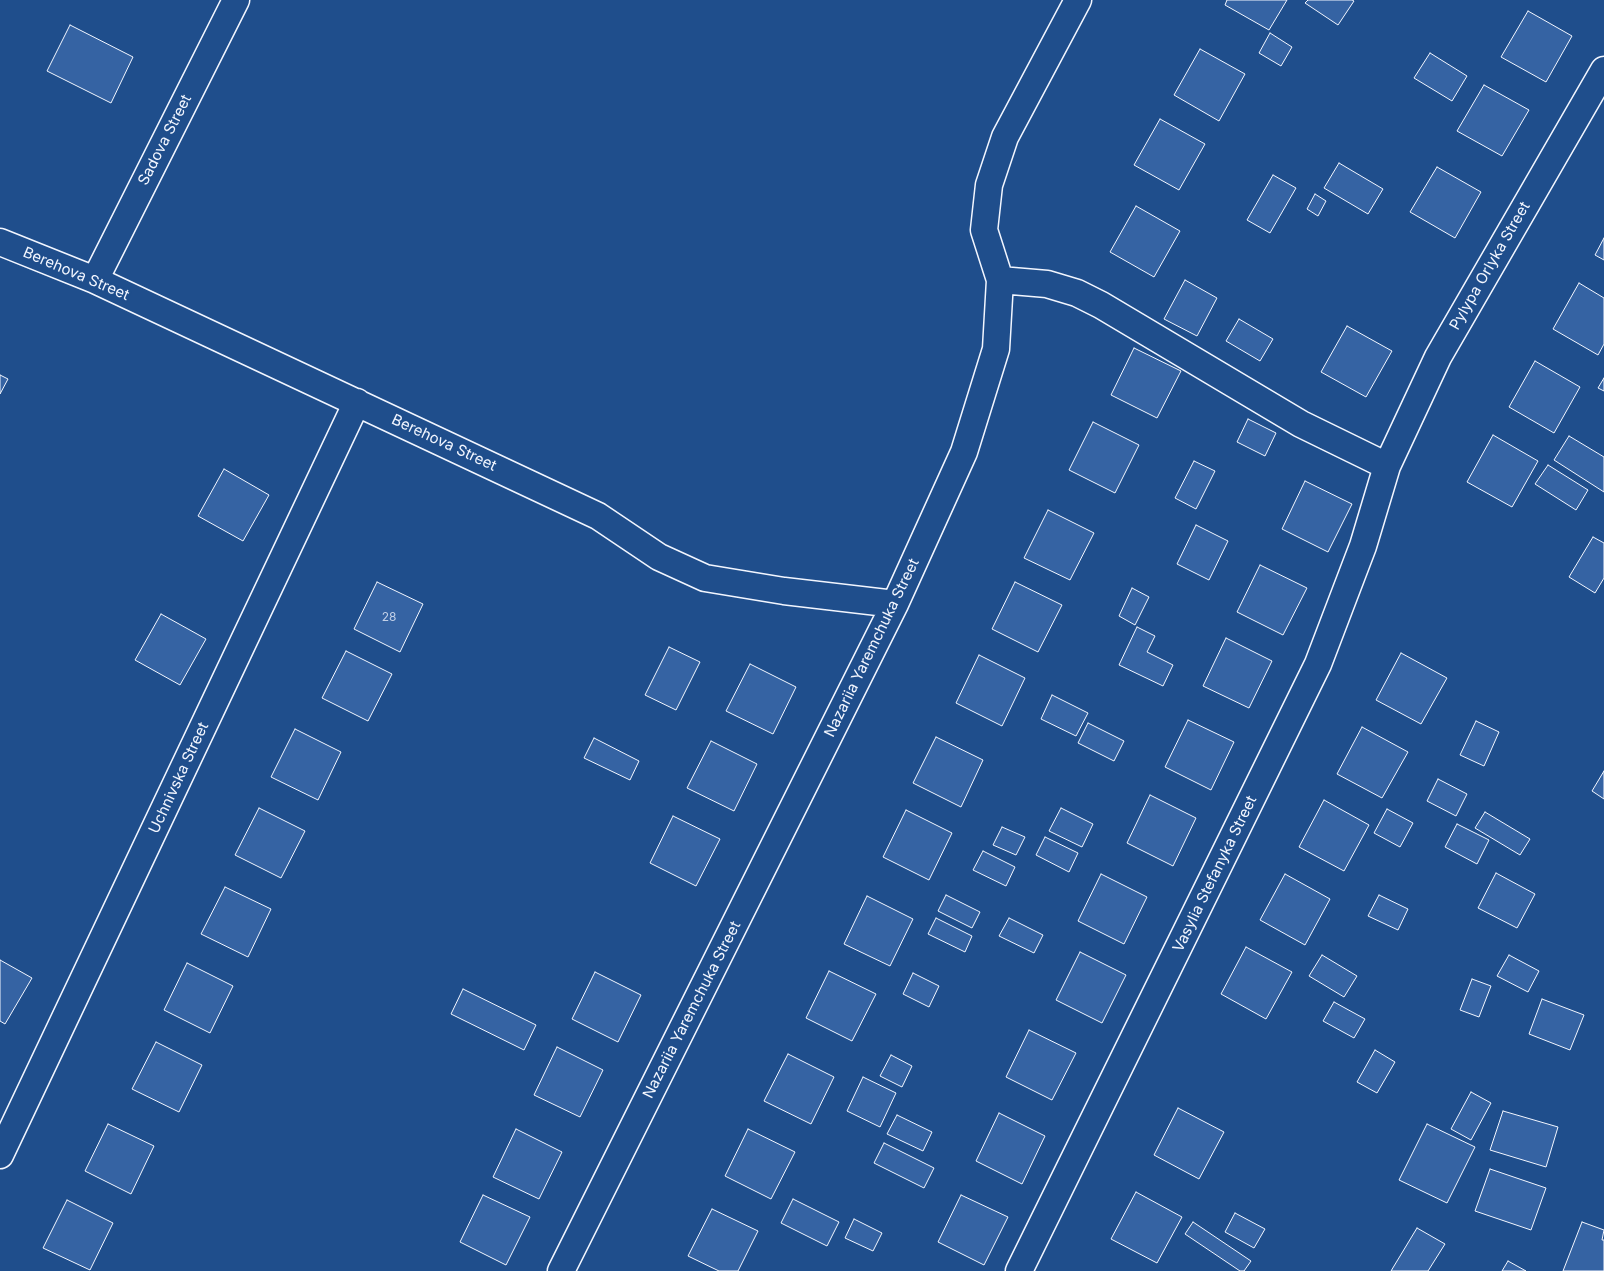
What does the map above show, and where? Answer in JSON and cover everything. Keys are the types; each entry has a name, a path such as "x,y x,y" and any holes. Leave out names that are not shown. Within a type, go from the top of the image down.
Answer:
{"street":[{"name":"Sadova Street","path":"95,280 236,0"},
{"name":"Nazariia Yaremchuka Street","path":"561,1271 895,604 964,452 996,349 1000,280 984,230 989,185 1005,137 1078,0"},
{"name":"Pylypa Orlyka Street","path":"1387,466 1438,357 1604,70"},
{"name":"Berehova Street","path":"0,242 95,280 598,516 659,557 704,578 784,591 895,604"},
{"path":"1000,280 1047,284 1077,293 1101,305 1301,424 1387,466"},
{"name":"Uchnivska Street","path":"0,1155 357,402"},
{"name":"Vasylia Stefanyka Street","path":"1019,1271 1318,664 1363,546 1387,466"}],"building":[{"path":"1227,0 1287,0 1269,30 1225,5"},
{"path":"1308,0 1354,1 1338,25 1305,3"},
{"path":"1528,11 1572,36 1546,82 1501,57"},
{"path":"70,25 133,57 111,103 47,71"},
{"path":"1270,33 1292,47 1281,66 1259,53"},
{"path":"1200,49 1245,74 1219,121 1174,95"},
{"path":"1430,53 1467,76 1452,101 1414,78"},
{"path":"1484,85 1529,110 1502,156 1457,131"},
{"path":"1160,119 1205,144 1179,190 1134,165"},
{"path":"1339,163 1383,189 1368,214 1324,188"},
{"path":"1437,167 1481,192 1455,238 1410,212"},
{"path":"1273,175 1296,188 1270,233 1247,220"},
{"path":"1315,194 1326,201 1318,216 1307,209"},
{"path":"1136,206 1180,231 1154,277 1110,252"},
{"path":"1604,238 1604,260 1595,255"},
{"path":"1185,280 1217,298 1197,336 1164,319"},
{"path":"1579,283 1604,298 1604,344 1598,355 1553,329"},
{"path":"1239,319 1273,339 1260,361 1226,341"},
{"path":"1347,326 1392,351 1366,397 1321,372"},
{"path":"1134,348 1181,371 1157,418 1111,395"},
{"path":"1535,361 1580,387 1554,433 1509,407"},
{"path":"0,375 8,379 0,394"},
{"path":"1604,378 1604,391 1598,388"},
{"path":"1248,419 1276,433 1265,456 1237,442"},
{"path":"1093,422 1139,445 1115,493 1069,470"},
{"path":"1493,435 1538,461 1512,507 1467,482"},
{"path":"1569,436 1604,457 1604,492 1554,460"},
{"path":"1194,461 1215,471 1196,509 1175,498"},
{"path":"1548,465 1588,490 1576,510 1535,484"},
{"path":"224,469 269,495 243,541 198,516"},
{"path":"1305,481 1352,504 1328,552 1282,529"},
{"path":"1048,510 1094,533 1070,580 1024,558"},
{"path":"1196,525 1228,541 1209,580 1177,564"},
{"path":"1593,537 1604,543 1604,578 1595,593 1569,577"},
{"path":"1260,565 1307,588 1283,635 1237,612"},
{"path":"377,582 423,604 400,652 354,629"},
{"path":"1015,582 1062,605 1038,652 992,629"},
{"path":"1132,588 1149,597 1135,625 1119,616"},
{"path":"161,614 206,639 180,685 135,660"},
{"path":"1137,627 1155,636 1147,652 1173,665 1163,686 1119,665"},
{"path":"1226,638 1272,661 1249,708 1203,686"},
{"path":"669,647 700,662 676,710 645,695"},
{"path":"346,651 392,674 368,721 322,698"},
{"path":"1401,653 1447,678 1421,724 1376,700"},
{"path":"979,655 1025,678 1002,726 956,703"},
{"path":"750,664 796,687 773,734 726,711"},
{"path":"1052,695 1088,713 1076,736 1041,719"},
{"path":"1188,720 1234,742 1211,790 1165,767"},
{"path":"1476,721 1499,732 1484,766 1460,755"},
{"path":"1088,723 1124,741 1114,761 1078,743"},
{"path":"1362,727 1408,752 1382,798 1337,774"},
{"path":"295,729 341,752 318,800 271,777"},
{"path":"936,737 983,760 961,807 913,783"},
{"path":"594,738 639,761 630,780 584,758"},
{"path":"711,741 757,764 734,811 687,788"},
{"path":"1604,771 1604,799 1592,791"},
{"path":"1438,779 1467,794 1456,816 1427,801"},
{"path":"1150,795 1196,818 1173,866 1127,843"},
{"path":"1324,800 1369,825 1344,871 1299,847"},
{"path":"259,808 305,831 281,878 235,855"},
{"path":"1061,808 1093,824 1082,847 1049,831"},
{"path":"1387,809 1413,823 1400,847 1374,833"},
{"path":"906,810 952,833 929,880 883,857"},
{"path":"1485,812 1530,839 1520,855 1475,828"},
{"path":"673,816 720,839 696,886 650,863"},
{"path":"1457,824 1489,840 1477,864 1445,847"},
{"path":"1002,827 1025,837 1016,855 993,845"},
{"path":"1045,837 1078,853 1069,872 1036,855"},
{"path":"983,851 1015,867 1006,886 973,870"},
{"path":"1496,873 1535,894 1517,928 1478,908"},
{"path":"1101,874 1147,897 1124,944 1078,921"},
{"path":"1285,874 1330,899 1305,945 1260,920"},
{"path":"225,887 271,909 248,957 201,934"},
{"path":"946,895 980,912 972,928 938,911"},
{"path":"1379,895 1408,909 1398,930 1368,916"},
{"path":"867,896 913,919 890,966 844,944"},
{"path":"936,918 972,936 965,952 928,934"},
{"path":"1009,918 1043,935 1034,953 999,936"},
{"path":"1246,947 1292,972 1266,1019 1221,994"},
{"path":"1080,952 1126,975 1102,1023 1056,1000"},
{"path":"1322,955 1357,976 1344,997 1309,976"},
{"path":"1509,955 1539,971 1528,992 1497,976"},
{"path":"0,960 32,978 5,1024 0,1021"},
{"path":"187,963 233,986 210,1033 164,1010"},
{"path":"829,971 876,994 852,1041 806,1018"},
{"path":"595,972 641,995 618,1042 572,1019"},
{"path":"913,973 939,986 929,1007 903,994"},
{"path":"1472,979 1491,986 1479,1017 1460,1010"},
{"path":"463,989 536,1025 524,1050 451,1014"},
{"path":"1542,999 1584,1015 1570,1050 1529,1034"},
{"path":"1334,1002 1365,1019 1354,1038 1323,1021"},
{"path":"1029,1030 1076,1053 1052,1100 1006,1077"},
{"path":"156,1042 202,1065 179,1112 132,1089"},
{"path":"557,1047 603,1070 580,1117 534,1095"},
{"path":"1375,1050 1395,1062 1377,1093 1357,1082"},
{"path":"788,1054 834,1077 811,1124 764,1101"},
{"path":"891,1055 912,1066 902,1087 880,1076"},
{"path":"863,1077 896,1093 880,1127 847,1111"},
{"path":"1471,1092 1491,1103 1471,1140 1451,1129"},
{"path":"1178,1108 1224,1132 1199,1179 1154,1155"},
{"path":"1503,1111 1558,1127 1546,1167 1490,1150"},
{"path":"999,1113 1045,1136 1022,1184 976,1161"},
{"path":"897,1115 932,1132 923,1151 887,1134"},
{"path":"108,1124 154,1146 131,1194 85,1171"},
{"path":"1427,1124 1475,1147 1447,1203 1399,1180"},
{"path":"516,1129 562,1152 539,1199 493,1177"},
{"path":"748,1129 795,1152 771,1199 725,1176"},
{"path":"884,1143 934,1168 924,1188 874,1163"},
{"path":"1490,1169 1546,1188 1531,1230 1475,1211"},
{"path":"1136,1192 1182,1217 1157,1263 1111,1239"},
{"path":"483,1195 530,1217 506,1265 460,1242"},
{"path":"961,1195 1008,1217 984,1265 938,1242"},
{"path":"793,1199 839,1222 827,1246 781,1223"},
{"path":"67,1200 113,1223 90,1270 43,1248"},
{"path":"712,1209 758,1231 738,1271 719,1271 688,1256"},
{"path":"1235,1213 1265,1229 1254,1248 1225,1232"},
{"path":"854,1219 882,1233 873,1251 845,1238"},
{"path":"1193,1222 1251,1261 1244,1271 1240,1271 1185,1234"},
{"path":"1582,1222 1604,1230 1602,1240 1604,1240 1604,1271 1563,1271"},
{"path":"1417,1228 1445,1244 1428,1271 1391,1271"},
{"path":"1508,1261 1526,1271 1502,1271"}]}
